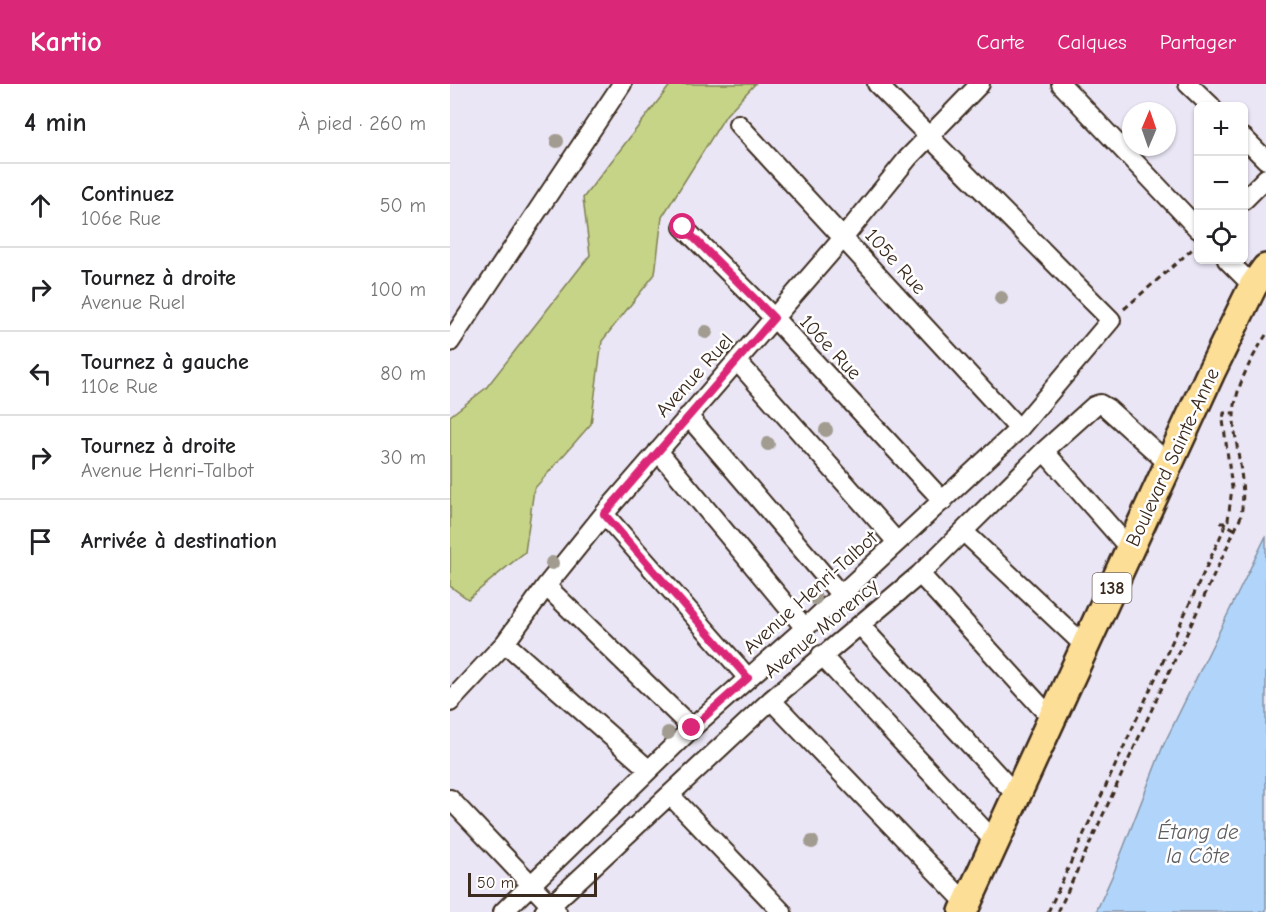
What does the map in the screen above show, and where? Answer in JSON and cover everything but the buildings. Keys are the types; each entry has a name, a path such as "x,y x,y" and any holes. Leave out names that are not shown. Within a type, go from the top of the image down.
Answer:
{"main road":[{"name":"Boulevard Sainte-Anne","path":"965,908 1169,464 1259,277"}],"street":[{"path":"450,342 622,84"},
{"path":"877,84 1111,320"},
{"name":"Avenue Ruel","path":"450,702 505,643 546,586 604,514 844,237 908,158 980,84"},
{"path":"1060,84 1194,226"},
{"path":"1188,84 1207,102"},
{"name":"105e Rue","path":"738,124 1019,429"},
{"path":"1248,142 1266,160"},
{"path":"1248,196 1266,178"},
{"name":"106e Rue","path":"683,227 774,318 942,501"},
{"path":"1235,264 1259,277"},
{"name":"Avenue Henri-Talbot","path":"503,912 648,769 805,628 1019,429 1111,320"},
{"path":"737,361 897,543"},
{"name":"Avenue Morency","path":"551,910 771,700 821,655 920,574 1044,451 1094,406 1100,404 1169,464"},
{"path":"688,416 840,594"},
{"path":"658,451 805,628"},
{"path":"1044,451 1130,549"},
{"path":"604,514 748,678"},
{"path":"964,532 1085,646"},
{"path":"920,574 1052,719"},
{"path":"546,586 692,728"},
{"path":"860,625 1017,796"},
{"path":"505,643 648,769"},
{"path":"821,655 995,842"},
{"path":"771,700 965,908"},
{"path":"670,795 782,912"},
{"path":"450,799 532,884 551,910"}],"path":[{"path":"1111,320 1194,247"},
{"path":"1058,912 1235,530 1242,507 1242,498 1235,412 1242,379 1266,335"},
{"path":"1048,912 1227,524 1232,502 1223,420 1224,413 1235,412"},
{"path":"1220,523 1227,524 1235,530"}],"green space":[{"path":"671,84 755,84 726,115 662,217 655,274 602,341 591,424 534,489 525,552 468,599 450,586 450,416 486,388 590,255 583,198"}],"water":[{"name":"Étang de la Côte","path":"1266,536 1266,912 1096,912 1163,746"}],"route":[{"path":"683,227 774,318 604,514 748,678 692,728"}]}
